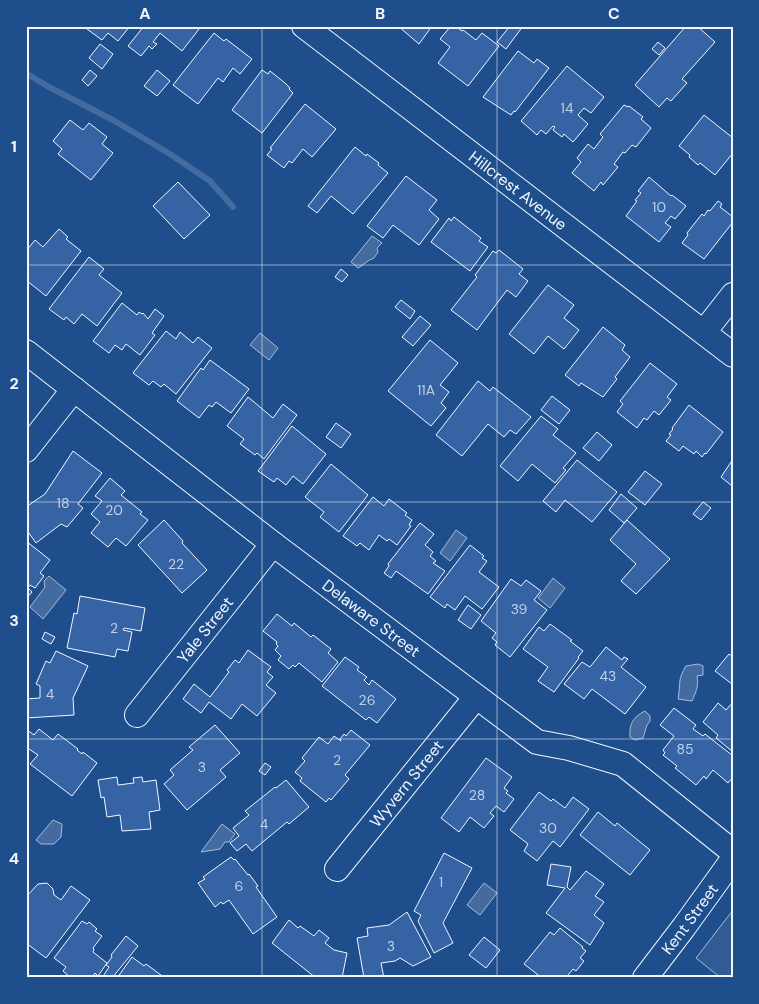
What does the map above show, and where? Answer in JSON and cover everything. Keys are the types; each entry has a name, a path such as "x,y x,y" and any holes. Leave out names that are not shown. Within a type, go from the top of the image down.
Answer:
{"street":[{"name":"Hillcrest Avenue","path":"304,26 733,355"},
{"path":"704,332 733,295"},
{"name":"Delaware Street","path":"26,352 273,544 537,742 569,748 623,764 733,852"},
{"path":"26,450 74,390"},
{"name":"Yale Street","path":"137,715 273,544"},
{"name":"Wyvern Street","path":"337,869 476,697"},
{"name":"Kent Street","path":"645,978 733,859"}],"shaded area":[{"path":"372,236 382,243 377,248 378,252 374,258 358,268 351,262"},
{"path":"260,333 278,348 269,360 250,345"},
{"path":"456,530 467,538 450,561 440,553"},
{"path":"49,576 66,590 43,619 30,607 45,587 44,581"},
{"path":"553,578 565,588 550,608 538,598"},
{"path":"698,664 703,666 703,675 697,676 697,689 692,701 678,699 680,679 683,671 686,666"},
{"path":"645,711 650,716 650,721 643,738 635,740 630,737 631,725 637,716"},
{"path":"53,820 62,824 61,837 54,844 41,844 36,840"},
{"path":"222,824 235,834 229,842 225,842 220,849 201,852"},
{"path":"484,883 497,893 480,915 467,905"},
{"path":"733,910 733,978 721,978 696,958"}],"building":[{"path":"89,26 130,26 118,41 108,33 102,40 87,29"},
{"path":"144,26 195,26 199,29 182,51 160,33 153,42 157,44 152,49 149,46 141,56 128,46"},
{"path":"398,26 432,26 419,44"},
{"path":"451,26 463,30 476,40 482,33 499,46 468,86 438,63 450,47 440,39"},
{"path":"510,26 523,26 506,49 497,42"},
{"path":"686,26 697,26 715,42 682,79 687,83 671,101 667,98 659,107 635,85"},
{"path":"214,33 224,41 226,39 252,59 240,74 233,68 223,82 218,78 198,104 173,85"},
{"path":"658,42 665,48 659,55 652,49"},
{"path":"100,44 113,54 102,69 89,58"},
{"path":"518,51 534,63 537,59 549,68 511,115 483,97"},
{"path":"567,66 604,97 591,113 584,108 578,115 588,124 573,142 564,134 562,137 553,130 555,127 553,126 546,134 541,130 537,135 521,121"},
{"path":"90,70 97,76 88,86 82,80"},
{"path":"157,70 170,81 157,96 144,86"},
{"path":"262,70 268,74 270,71 285,83 293,93 262,133 232,110"},
{"path":"305,104 336,129 312,157 303,149 292,163 289,161 284,168 267,155 272,149 270,148"},
{"path":"624,105 629,106 643,117 641,119 651,128 636,147 632,145 625,153 623,152 614,164 618,167 603,185 601,182 594,191 572,173 581,162 577,158 588,144 594,149 603,137 600,134"},
{"path":"704,115 733,138 733,153 715,175 700,163 698,165 679,146"},
{"path":"70,120 83,130 89,123 107,137 102,144 113,153 91,180 58,154 62,149 53,141"},
{"path":"355,147 379,163 378,165 388,173 353,214 331,196 317,213 308,206"},
{"path":"406,176 437,200 429,210 439,219 419,245 393,225 383,238 367,226"},
{"path":"649,177 686,206 675,219 671,216 665,223 671,227 659,242 626,216 641,193 638,191"},
{"path":"178,182 210,215 184,239 153,206"},
{"path":"718,201 722,204 720,207 733,217 733,222 704,259 682,243 688,235 687,233 702,214 704,216"},
{"path":"454,217 481,238 479,241 488,247 470,271 431,242 449,218 451,221"},
{"path":"59,229 68,237 66,239 81,251 46,296 26,280 26,251 35,240 43,247"},
{"path":"499,250 523,269 519,274 528,281 516,297 507,290 477,330 451,310 477,277 475,275 493,251 496,253"},
{"path":"89,257 104,269 99,275 122,293 97,326 82,314 74,324 66,317 64,320 49,309"},
{"path":"341,269 348,275 342,282 335,277"},
{"path":"548,285 574,305 564,318 579,330 564,349 548,336 534,354 509,334"},
{"path":"401,300 415,311 410,319 395,307"},
{"path":"122,303 137,315 139,312 143,313 148,319 155,309 164,316 152,333 155,335 140,355 126,344 122,350 115,345 109,353 93,341"},
{"path":"420,316 431,325 413,346 402,337"},
{"path":"603,327 625,345 622,350 630,357 615,377 617,379 603,397 581,383 579,386 565,375"},
{"path":"166,331 176,339 180,332 193,343 198,337 212,348 176,394 164,384 161,387 153,381 149,385 133,373"},
{"path":"430,340 458,363 440,385 449,392 441,403 446,408 431,426 388,391"},
{"path":"210,360 249,389 231,413 216,402 212,407 209,405 199,418 177,401 201,368 203,370"},
{"path":"650,363 677,384 667,397 671,400 659,415 654,411 647,420 644,418 637,428 617,412 623,404 620,401"},
{"path":"478,381 490,391 493,387 531,417 516,434 510,430 504,437 488,424 462,456 436,435"},
{"path":"552,396 570,410 559,424 541,410"},
{"path":"248,397 273,418 283,404 297,415 264,459 240,444 244,439 227,426"},
{"path":"689,405 723,432 702,457 696,451 694,454 683,446 679,451 666,441 671,435 669,434 672,428"},
{"path":"541,416 558,429 553,435 576,453 563,468 566,470 555,483 532,464 518,481 500,466"},
{"path":"336,423 351,434 341,448 326,437"},
{"path":"292,426 326,454 303,484 293,476 286,485 277,478 274,482 258,471"},
{"path":"597,432 612,445 599,461 583,448"},
{"path":"73,451 102,473 78,504 83,508 67,527 61,524 36,543 26,529 26,507 45,494"},
{"path":"733,459 733,485 732,486 721,477"},
{"path":"577,460 617,492 592,522 565,500 556,512 543,501"},
{"path":"331,464 368,495 339,532 320,517 324,512 305,497"},
{"path":"645,471 662,484 645,505 628,492"},
{"path":"110,478 125,491 121,495 142,512 140,514 148,520 126,546 116,538 108,547 91,533 100,522 91,514 102,501 95,496"},
{"path":"621,494 637,508 624,523 609,510"},
{"path":"373,497 384,506 389,499 407,513 405,515 412,520 409,525 411,526 397,545 379,535 369,550 360,543 357,546 343,536"},
{"path":"703,502 711,508 701,520 693,514"},
{"path":"164,520 207,570 182,593 138,545"},
{"path":"627,520 670,559 636,594 621,581 636,564 610,540"},
{"path":"420,523 434,534 425,545 433,552 430,556 436,561 433,563 445,571 428,594 396,571 391,578 384,573 389,566 388,564"},
{"path":"26,541 50,560 40,573 44,576 35,588 30,585 28,588 32,592 26,599"},
{"path":"470,545 484,556 482,558 487,561 479,572 499,587 482,609 465,596 455,610 447,604 445,608 430,597"},
{"path":"511,579 521,586 526,580 541,591 534,600 547,610 510,657 495,645 497,642 492,638 496,633 481,621"},
{"path":"80,596 145,608 141,631 124,628 123,630 132,632 128,651 117,649 115,657 67,648 74,613 77,614"},
{"path":"468,605 481,615 471,629 458,620"},
{"path":"277,614 292,626 294,623 311,637 313,635 331,649 328,653 338,662 322,682 299,663 289,669 278,660 281,656 275,650 278,646 277,642 263,631"},
{"path":"550,624 572,640 570,641 583,651 554,692 538,681 548,667 523,649 539,627 544,631"},
{"path":"45,632 55,637 51,644 42,639"},
{"path":"606,647 622,660 624,657 628,659 621,667 646,687 625,714 592,689 584,699 564,684 582,662 590,667"},
{"path":"248,650 271,667 267,672 273,677 266,685 276,693 257,716 242,704 231,719 209,702 201,713 183,699 194,684 210,697 229,672 227,670 235,660 239,663"},
{"path":"56,651 88,666 73,698 74,715 26,718 26,699 40,698 40,686 36,684 46,661 50,663"},
{"path":"729,654 733,657 732,684 715,671"},
{"path":"345,657 359,667 357,670 367,677 364,680 369,685 372,680 396,699 377,723 369,717 366,720 322,686"},
{"path":"733,702 733,752 716,738 718,735 703,722 718,703 726,710"},
{"path":"674,708 696,725 693,729 703,736 705,734 733,756 733,777 728,783 713,770 706,779 704,776 696,785 675,768 677,766 663,755 665,753 663,750 674,736 660,725"},
{"path":"215,725 240,753 220,770 226,777 187,810 164,784 174,775 170,770 193,750 189,747"},
{"path":"26,729 34,735 39,729 53,740 58,734 82,754 83,752 97,763 72,796 30,764 38,755 26,747"},
{"path":"351,730 370,745 345,775 349,779 331,800 329,798 326,802 300,781 302,778 295,772 305,761 302,758 319,737 328,744 334,736 341,741 340,739 344,734 346,736"},
{"path":"486,758 512,777 504,788 508,791 506,793 514,799 504,812 496,806 490,813 494,816 484,828 470,817 459,832 441,818"},
{"path":"265,763 271,767 265,775 259,771"},
{"path":"117,777 118,785 134,783 133,778 142,777 143,782 156,780 160,810 149,812 151,829 122,831 120,815 107,817 104,797 101,798 98,780"},
{"path":"286,780 309,807 289,824 287,822 252,851 246,844 237,851 230,843 239,836 233,828 249,815 245,811"},
{"path":"539,792 565,808 573,797 589,809 560,847 553,841 537,861 524,851 528,844 510,830"},
{"path":"598,812 615,826 617,823 650,850 630,875 580,835"},
{"path":"444,853 472,868 443,923 453,943 434,953 418,921 421,915 414,911"},
{"path":"231,857 249,874 277,917 253,934 229,900 223,904 221,902 215,907 198,883 205,879 203,877"},
{"path":"551,864 571,867 567,887 570,890 586,871 604,884 595,896 604,902 594,915 604,923 590,945 546,913 565,888 547,885"},
{"path":"47,883 53,889 54,895 61,900 71,886 90,900 46,958 26,943 26,897 38,884"},
{"path":"407,912 431,957 413,966 400,958 395,961 381,963 384,978 364,978 357,938 368,936 367,928 389,925"},
{"path":"289,920 298,928 300,926 314,936 319,930 329,938 325,943 334,950 347,953 342,978 316,978 272,943"},
{"path":"82,921 87,924 89,922 97,929 95,931 102,936 93,948 93,952 107,963 98,976 95,973 92,978 71,978 63,971 66,967 54,958"},
{"path":"560,928 586,951 580,958 584,961 576,971 573,969 568,975 570,978 542,978 524,964 550,932 554,935"},
{"path":"126,936 138,946 112,978 102,978 109,967 106,965 112,957 111,955"},
{"path":"484,937 500,950 486,968 469,955"},
{"path":"132,957 144,966 146,964 165,978 117,978"}],"waterway":[{"path":"26,73 113,120 170,154 210,181 233,207"}]}
